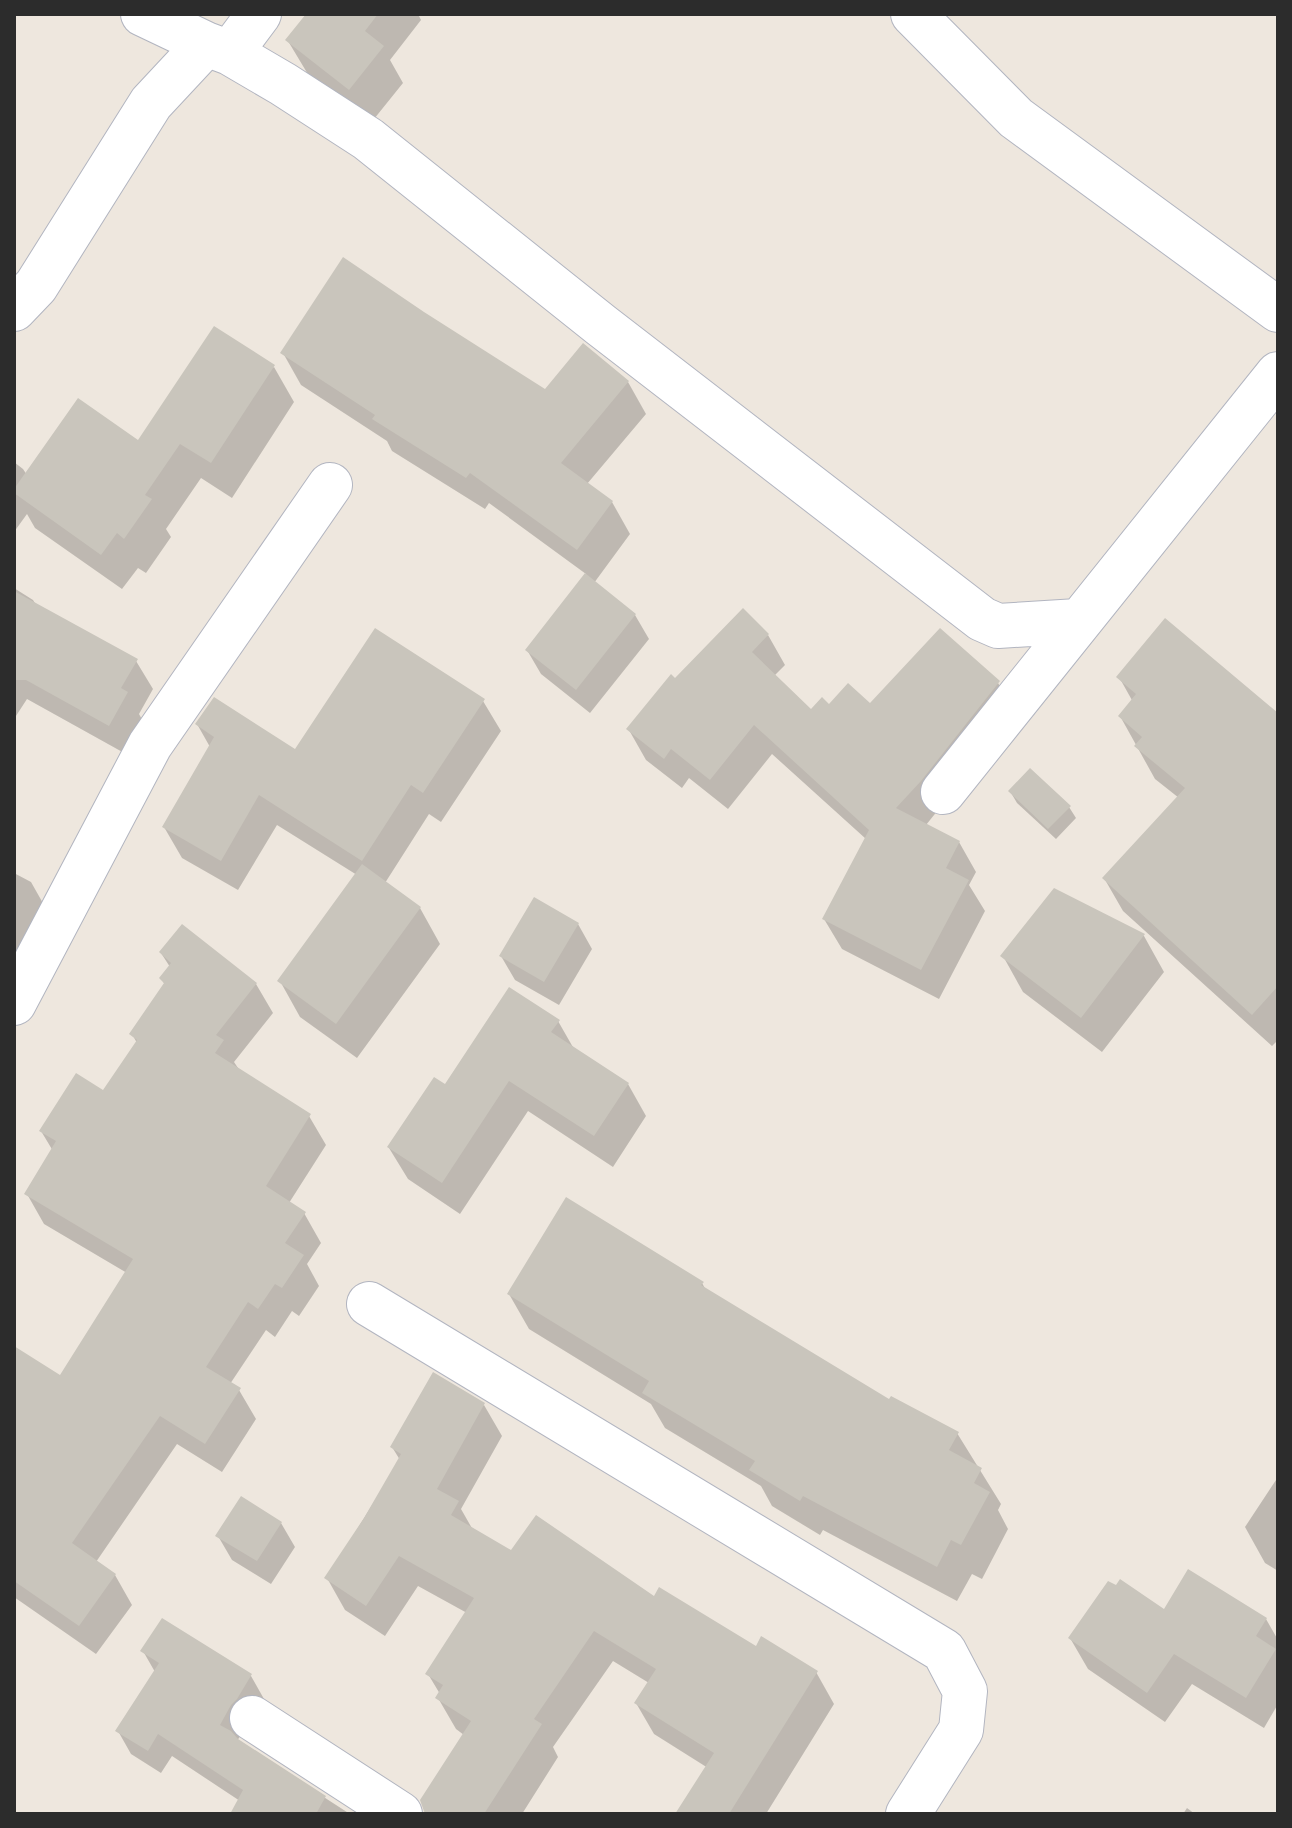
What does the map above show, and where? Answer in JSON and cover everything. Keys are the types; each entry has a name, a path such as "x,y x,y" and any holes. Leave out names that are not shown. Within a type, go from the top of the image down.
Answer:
{"street":[{"path":"143,14 218,48 283,84 368,139 601,325 982,619 998,626 1078,621"},
{"path":"14,309 36,286 151,103 259,14"},
{"path":"913,14 1016,118 1278,310"},
{"path":"943,792 1278,374"},
{"path":"14,1003 150,745 330,485"},
{"path":"369,1304 944,1651 965,1691 961,1730 908,1814"},
{"path":"252,1718 400,1814"}],"building":[{"path":"306,14 378,14 365,31 384,46 349,90 285,40"},
{"path":"343,257 545,389 583,343 629,381 561,463 613,501 577,550 470,473 466,478 372,419 375,415 280,353"},
{"path":"214,326 275,365 211,463 180,444 145,495 152,499 124,539 117,533 101,555 14,493 78,398 138,440"},
{"path":"585,573 636,614 576,690 525,650"},
{"path":"14,591 138,659 121,688 128,692 109,726 26,680 14,680"},
{"path":"743,608 769,634 752,652 811,709 822,697 829,704 848,683 870,703 940,628 1000,681 896,808 960,841 946,868 969,880 921,970 822,919 869,830 754,725 710,780 671,749 664,759 626,729 671,674 675,678"},
{"path":"1165,618 1278,713 1278,986 1252,1015 1102,878 1185,788 1134,746 1142,737 1118,716 1136,694 1116,677"},
{"path":"375,628 485,699 423,793 411,785 362,861 259,795 221,861 162,827 214,737 195,724 214,697 295,749"},
{"path":"1030,768 1071,806 1048,829 1008,791"},
{"path":"362,864 421,907 336,1024 277,981"},
{"path":"1054,888 1145,934 1081,1018 1000,956"},
{"path":"534,897 579,923 544,982 499,956"},
{"path":"182,924 257,983 216,1035 224,1040 215,1053 311,1114 266,1186 306,1212 285,1243 304,1255 282,1288 275,1284 258,1309 248,1302 206,1367 241,1388 205,1444 160,1416 72,1543 116,1574 79,1626 14,1581 14,1346 60,1375 133,1259 24,1194 56,1141 39,1131 76,1073 103,1090 137,1040 129,1034 164,983 159,978 171,963 159,952"},
{"path":"509,987 560,1020 551,1032 629,1083 594,1136 509,1081 442,1183 387,1147 434,1077 445,1084"},
{"path":"566,1197 704,1282 701,1285 889,1399 891,1396 959,1432 949,1450 982,1468 974,1483 990,1492 961,1545 951,1540 937,1567 803,1496 800,1501 749,1470 755,1461 642,1393 649,1381 507,1294"},
{"path":"433,1372 485,1403 437,1489 459,1501 451,1515 511,1550 536,1515 654,1596 659,1587 756,1646 761,1636 818,1671 729,1814 675,1814 714,1753 634,1703 656,1669 594,1631 534,1719 542,1724 484,1814 425,1814 420,1800 471,1721 435,1698 443,1685 425,1674 474,1598 399,1556 366,1606 324,1578 401,1454 390,1447"},
{"path":"241,1496 282,1522 257,1561 215,1536"},
{"path":"1188,1569 1267,1618 1256,1636 1276,1649 1246,1698 1174,1654 1147,1693 1068,1638 1108,1581 1116,1585 1120,1579 1164,1609"},
{"path":"162,1618 252,1674 220,1725 326,1796 316,1814 230,1814 243,1790 158,1734 148,1751 115,1731 159,1663 140,1651"}]}
